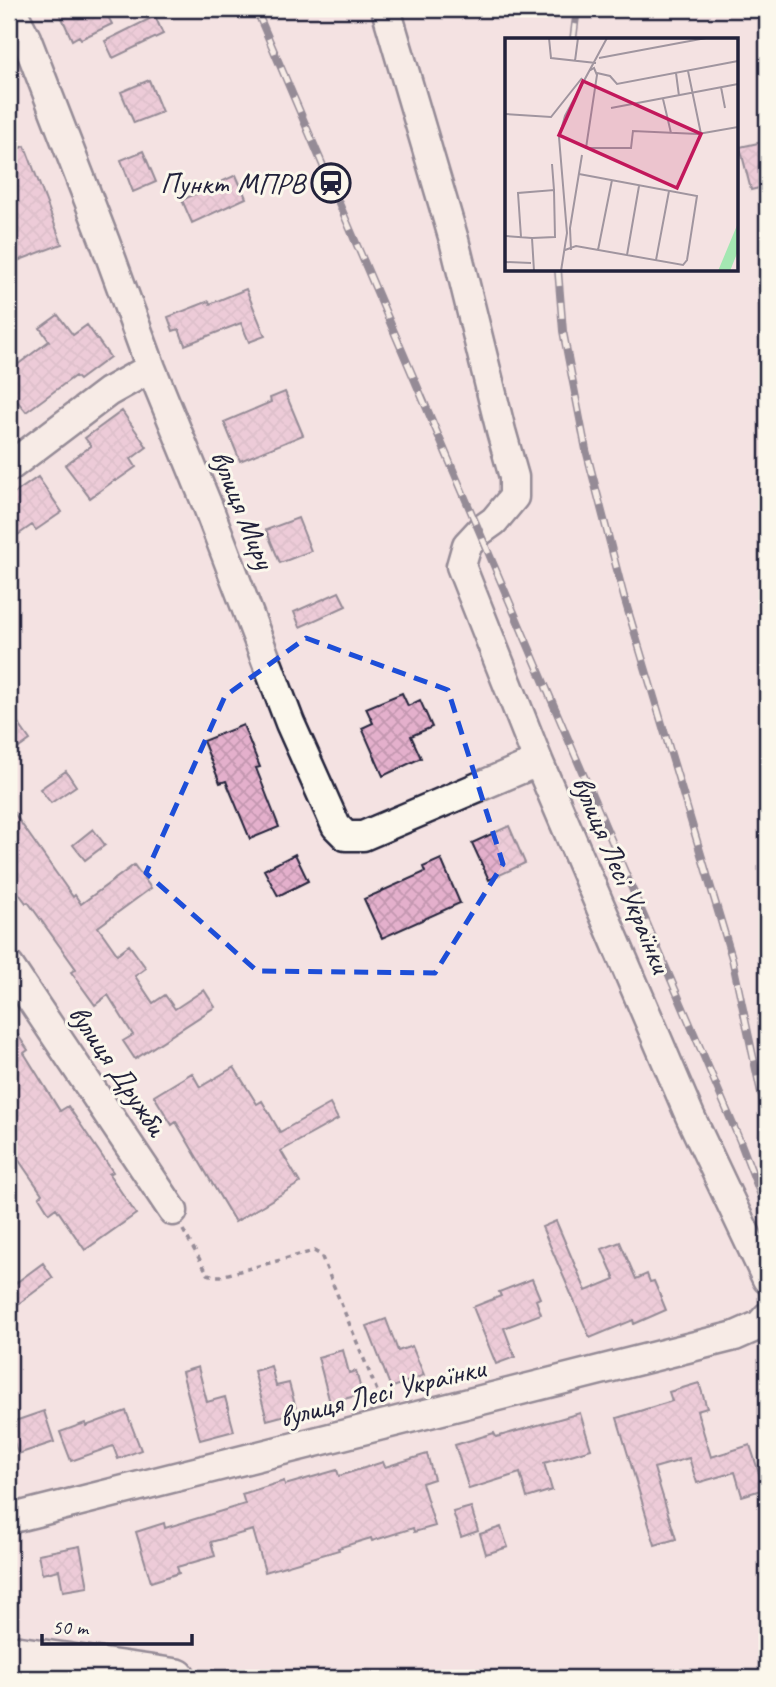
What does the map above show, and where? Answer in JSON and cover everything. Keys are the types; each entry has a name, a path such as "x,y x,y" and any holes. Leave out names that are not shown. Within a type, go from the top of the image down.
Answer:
{"main road":[{"path":"9,1654 177,1678"}],"street":[{"name":"вулиця Миру","path":"11,9 26,38 71,153 151,368 208,507 290,723 336,826 346,836 363,836 539,763"},
{"name":"вулиця Лесі Українки","path":"386,9 454,240 514,477 514,497 494,521 467,545 461,566 539,763 690,1116 767,1279"},
{"path":"9,467 108,392 151,368"},
{"name":"вулиця Дружби","path":"9,966 173,1211"},
{"name":"вулиця Лесі Українки","path":"9,1519 735,1336 760,1325 767,1317"}],"path":[{"path":"173,1211 208,1274 214,1276 318,1252 391,1424"}],"highlighted area":[{"path":"306,638 448,690 503,864 435,973 257,971 146,873 225,696"}],"building":[{"path":"58,9 104,9 112,24 81,39 79,36 72,40"},
{"path":"155,16 163,34 113,58 105,41"},
{"path":"149,80 162,112 134,123 121,92"},
{"path":"767,141 767,186 751,190 740,147"},
{"path":"25,146 62,244 9,264 9,152"},
{"path":"143,151 156,182 133,192 121,160"},
{"path":"236,175 246,198 192,223 182,200"},
{"path":"246,289 265,336 249,342 241,323 185,345 179,329 173,331 168,317"},
{"path":"58,315 73,335 87,325 110,357 79,380 75,376 26,412 9,391 9,371 49,341 40,328"},
{"path":"285,392 303,435 240,461 224,422 271,402 270,398"},
{"path":"122,411 147,447 131,459 136,467 90,498 65,465 91,446 85,438"},
{"path":"38,477 62,512 36,530 32,525 9,541 9,497"},
{"path":"298,518 311,551 280,563 266,530"},
{"path":"339,592 346,606 300,627 294,612"},
{"path":"402,693 408,706 420,700 432,727 411,736 421,758 383,776 362,728 373,723 366,708"},
{"path":"9,710 30,740 9,755"},
{"path":"243,725 279,827 250,839 226,781 220,783 203,741"},
{"path":"66,771 76,786 51,803 40,789"},
{"path":"9,806 73,897 75,895 81,904 134,865 151,888 98,927 117,954 129,945 146,968 135,976 153,1003 165,995 175,1009 204,990 215,1007 135,1059 123,1041 133,1035 108,995 95,1005 71,972 76,969 9,880"},
{"path":"509,826 525,863 489,880 472,843"},
{"path":"93,829 105,845 85,860 73,845"},
{"path":"295,854 308,881 278,896 264,870"},
{"path":"441,859 460,903 382,938 364,899 425,872 423,867"},
{"path":"9,1022 28,1050 24,1053 60,1111 68,1106 113,1172 109,1174 136,1214 85,1250 56,1208 49,1213 39,1197 42,1194 9,1146"},
{"path":"234,1067 257,1104 262,1101 280,1132 330,1104 338,1119 281,1151 300,1183 235,1222 176,1122 172,1125 154,1096 192,1073 200,1087"},
{"path":"556,1221 586,1291 615,1279 602,1249 620,1242 636,1279 647,1274 650,1282 654,1281 666,1310 590,1338 542,1227"},
{"path":"43,1263 53,1278 9,1311 9,1288"},
{"path":"532,1279 540,1298 536,1300 541,1314 504,1328 515,1357 496,1364 473,1307 501,1296 499,1292"},
{"path":"386,1319 398,1351 412,1346 424,1375 391,1388 367,1326"},
{"path":"343,1350 349,1373 356,1371 362,1394 330,1403 318,1357"},
{"path":"271,1366 276,1386 289,1383 297,1412 267,1420 254,1371"},
{"path":"198,1367 207,1402 225,1397 234,1431 200,1440 182,1372"},
{"path":"699,1383 707,1408 697,1411 711,1457 750,1445 764,1489 742,1496 735,1472 697,1483 689,1458 654,1468 676,1539 655,1545 617,1418 672,1401 669,1392"},
{"path":"44,1411 54,1442 18,1454 9,1423"},
{"path":"126,1411 141,1450 118,1459 113,1446 71,1461 60,1432 85,1423 86,1426"},
{"path":"580,1413 591,1449 544,1463 552,1490 527,1498 520,1473 469,1489 455,1445 494,1433 496,1437"},
{"path":"427,1454 434,1479 422,1483 435,1526 414,1532 413,1528 372,1541 371,1538 265,1572 253,1530 211,1542 215,1556 177,1567 179,1573 151,1582 136,1532 164,1523 165,1528 245,1504 242,1494 284,1481 285,1485 337,1470 339,1476 383,1462 385,1467"},
{"path":"471,1507 478,1531 461,1537 453,1512"},
{"path":"501,1527 508,1547 486,1554 480,1534"},
{"path":"80,1546 88,1587 63,1591 59,1570 42,1574 38,1554"}],"railway":[{"path":"256,9 740,1141 767,1211"},
{"path":"573,38 577,9"},
{"path":"558,271 563,331 586,450 624,597 732,958 767,1121"}],"place":[{"name":"Пункт МПРВ","path":"331,183"}]}
